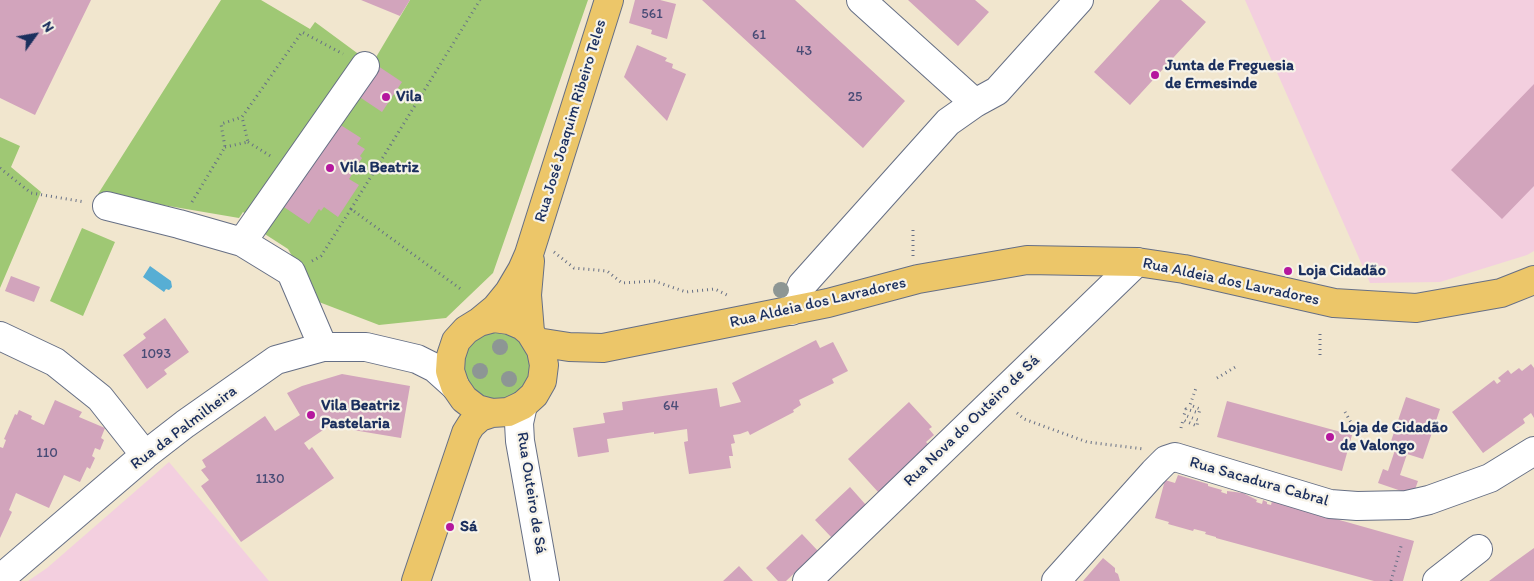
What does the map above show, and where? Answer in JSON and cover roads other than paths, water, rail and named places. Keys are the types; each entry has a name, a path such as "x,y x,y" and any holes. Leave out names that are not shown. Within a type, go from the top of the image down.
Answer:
{"main road":[{"name":"Rua José Joaquim Ribeiro Teles","path":"534,337 527,295 529,267 542,245 609,0"},
{"name":"Rua José Joaquim Ribeiro Teles","path":"472,326 496,308 542,245"},
{"name":"Rua Aldeia dos Lavradores","path":"534,337 569,348 604,348 828,303 918,279 1027,260 1137,262 1184,269 1334,303 1416,308 1501,293 1534,280"},
{"path":"416,581 462,443 471,425 480,417 492,413 508,412 529,400 542,380 544,364 541,350 534,337 523,326 509,320 494,318 472,326 456,342 450,356 450,371 459,393 465,417 462,443"},
{"name":"Rua Aldeia dos Lavradores","path":"529,400 557,373 580,358 604,348"},
{"path":"459,393 477,408 492,413"}],"street":[{"path":"861,0 975,103"},
{"path":"791,311 837,272 963,134 986,78 1056,0"},
{"path":"975,103 997,91 1079,0"},
{"path":"242,242 365,66"},
{"path":"107,206 242,242 291,272 323,347"},
{"name":"Rua Nova do Outeiro de Sá","path":"806,581 1137,262"},
{"name":"Rua da Palmilheira","path":"398,353 415,354 432,350 449,343 472,326"},
{"path":"0,336 55,362 100,398 145,455"},
{"name":"Rua da Palmilheira","path":"0,579 145,455 185,424 276,360 323,347 366,347 417,359 435,368 459,393"},
{"name":"Rua Outeiro de Sá","path":"529,400 520,423 520,441 545,581"},
{"name":"Rua Sacadura Cabral","path":"1056,581 1154,472 1166,460 1175,457 1330,504 1357,506 1407,505 1429,500 1490,478 1534,452"},
{"path":"1437,581 1478,549"}],"water":[{"path":"150,266 171,281 172,287 169,290 166,289 164,292 143,277"}],"place":[{"name":"Junta de Freguesia de Ermesinde","path":"1155,75"},
{"name":"Vila","path":"386,97"},
{"name":"Vila Beatriz","path":"330,168"},
{"name":"Loja Cidadão","path":"1288,271"},
{"name":"Vila Beatriz Pastelaria","path":"311,415"},
{"name":"Loja de Cidadão de Valongo","path":"1330,437"},
{"name":"Sá","path":"450,527"}]}
